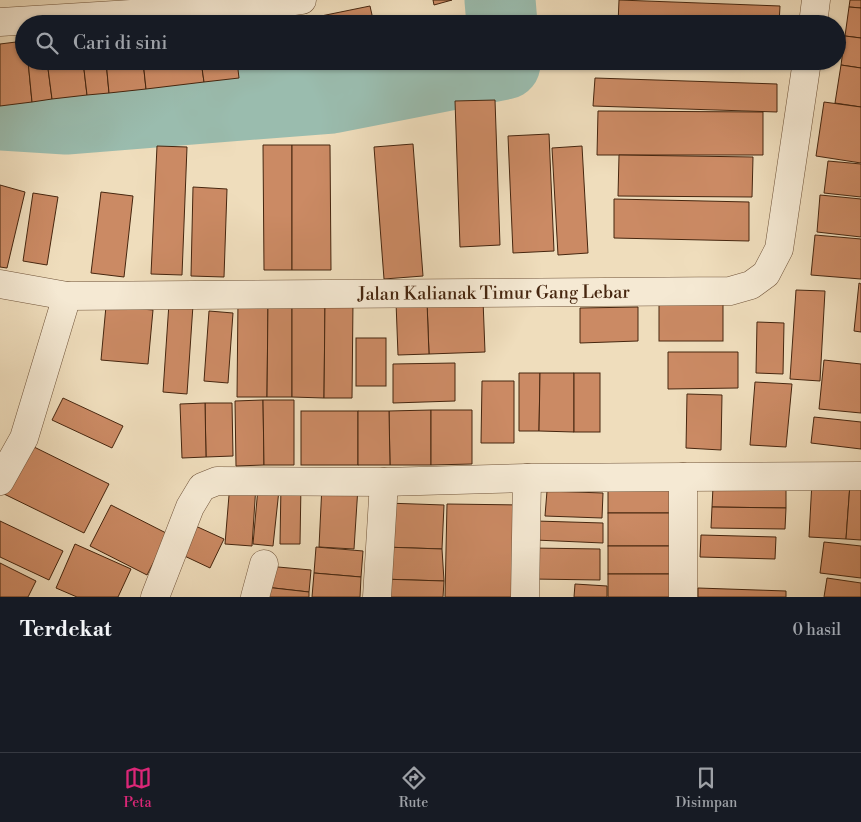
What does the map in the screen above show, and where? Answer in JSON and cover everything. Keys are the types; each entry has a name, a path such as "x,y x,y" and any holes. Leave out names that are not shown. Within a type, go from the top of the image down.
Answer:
{"street":[{"path":"114,15 261,6 302,0"},
{"path":"814,15 816,0"},
{"path":"0,22 15,21"},
{"name":"Jalan Kalianak Timur Gang Lebar","path":"0,284 67,296 730,291 751,285 766,274 779,249 806,70"},
{"path":"0,481 12,437 67,296"},
{"path":"155,597 190,506 202,487 217,481 384,482 527,478 861,476"},
{"path":"683,477 683,597"},
{"path":"525,597 527,478"},
{"path":"377,597 384,482"},
{"path":"255,597 264,564"}],"building":[{"path":"433,0 452,0 434,5"},
{"path":"619,0 780,6 780,15 618,15"},
{"path":"850,0 861,0 861,8 849,7"},
{"path":"370,6 372,15 326,15"},
{"path":"849,7 861,8 861,38 846,36"},
{"path":"846,36 861,38 861,68 846,66"},
{"path":"15,42 15,70 29,70 32,102 0,106 0,44"},
{"path":"846,66 861,68 861,107 835,103 840,70 846,70"},
{"path":"29,70 48,70 52,99 32,102"},
{"path":"48,70 84,70 87,95 52,99"},
{"path":"84,70 107,70 109,93 87,95"},
{"path":"107,70 144,70 146,89 109,93"},
{"path":"144,70 202,70 204,82 146,89"},
{"path":"202,70 238,70 239,78 204,82"},
{"path":"595,78 777,84 777,112 593,106"},
{"path":"495,100 500,245 460,247 455,101"},
{"path":"824,102 861,107 861,163 816,156"},
{"path":"598,111 763,112 763,155 597,155"},
{"path":"549,134 554,251 513,253 508,136"},
{"path":"413,144 423,276 384,279 374,147"},
{"path":"263,145 292,145 292,270 264,270"},
{"path":"292,145 330,145 331,270 292,270"},
{"path":"157,146 187,147 182,275 151,274"},
{"path":"582,146 588,253 558,255 552,148"},
{"path":"619,155 753,157 752,197 618,196"},
{"path":"828,161 861,164 861,197 824,193"},
{"path":"0,185 25,192 7,268 0,267"},
{"path":"193,187 227,189 224,277 191,276"},
{"path":"101,192 133,196 124,277 91,273"},
{"path":"33,193 58,197 47,265 23,261"},
{"path":"820,195 861,199 861,237 817,232"},
{"path":"614,199 749,202 749,241 614,238"},
{"path":"815,235 861,239 861,279 811,275"},
{"path":"859,283 861,284 861,332 854,331"},
{"path":"796,290 825,291 820,381 790,379"},
{"path":"659,297 723,297 723,341 659,341"},
{"path":"238,300 268,300 267,397 237,397"},
{"path":"268,300 292,301 292,397 267,397"},
{"path":"483,300 485,352 429,354 427,302"},
{"path":"292,301 325,301 324,398 292,397"},
{"path":"325,301 353,302 352,398 324,398"},
{"path":"396,302 427,302 429,354 398,355"},
{"path":"169,303 193,305 187,394 163,392"},
{"path":"106,306 153,310 148,364 101,360"},
{"path":"638,307 638,341 580,343 580,308"},
{"path":"209,311 233,313 228,383 204,381"},
{"path":"757,322 784,323 783,374 756,373"},
{"path":"356,338 386,338 386,386 356,386"},
{"path":"668,352 738,352 738,388 668,389"},
{"path":"824,360 861,364 861,413 819,409"},
{"path":"455,363 455,401 393,403 393,364"},
{"path":"519,373 540,373 539,431 519,431"},
{"path":"540,373 574,373 574,432 539,431"},
{"path":"574,373 600,373 600,432 574,432"},
{"path":"482,381 514,381 514,443 481,443"},
{"path":"755,382 792,384 786,447 750,445"},
{"path":"687,394 722,395 721,450 686,448"},
{"path":"63,398 123,426 112,448 52,420"},
{"path":"263,400 264,465 236,466 235,401"},
{"path":"263,400 294,400 294,465 264,465"},
{"path":"205,403 232,403 233,456 206,457"},
{"path":"205,403 206,457 182,458 180,404"},
{"path":"431,410 431,465 390,465 389,411"},
{"path":"431,410 472,410 472,464 431,465"},
{"path":"301,411 358,411 358,465 301,465"},
{"path":"358,411 389,411 390,465 358,465"},
{"path":"814,417 861,422 861,449 811,443"},
{"path":"26,443 109,484 84,533 2,493"},
{"path":"608,481 675,481 675,513 608,513"},
{"path":"812,481 850,484 846,539 809,537"},
{"path":"230,483 256,485 252,546 225,544"},
{"path":"281,484 301,484 300,544 280,544"},
{"path":"850,484 861,484 861,540 846,539"},
{"path":"322,485 358,487 354,549 319,547"},
{"path":"713,487 786,489 786,508 712,507"},
{"path":"258,488 279,490 273,546 253,544"},
{"path":"547,491 603,493 602,518 545,516"},
{"path":"386,503 444,505 442,549 384,547"},
{"path":"447,504 522,505 520,597 445,597"},
{"path":"111,505 168,534 147,575 90,546"},
{"path":"712,507 786,508 785,529 711,528"},
{"path":"608,513 675,513 675,546 608,546"},
{"path":"0,521 63,551 49,580 0,557"},
{"path":"536,521 603,523 603,543 535,540"},
{"path":"189,523 224,539 210,568 176,552"},
{"path":"701,535 776,537 775,559 700,557"},
{"path":"824,542 861,546 861,578 820,573"},
{"path":"75,544 131,569 118,597 77,597 56,588"},
{"path":"608,546 675,546 675,574 608,574"},
{"path":"316,547 363,551 361,577 314,573"},
{"path":"384,547 442,549 444,581 381,579"},
{"path":"532,548 600,549 600,580 532,579"},
{"path":"0,563 36,581 28,597 0,597"},
{"path":"267,566 311,570 309,592 265,587"},
{"path":"314,573 361,577 360,597 312,597"},
{"path":"608,574 675,574 675,597 608,597"},
{"path":"827,578 861,583 861,597 824,597"},
{"path":"381,579 444,581 443,597 380,597"},
{"path":"575,584 607,586 607,597 574,597"},
{"path":"265,587 309,592 309,597 264,597"},
{"path":"698,588 786,591 786,597 698,597"}],"waterway":[{"path":"500,0 501,15"},
{"path":"0,115 66,119 332,98 474,70"}]}
